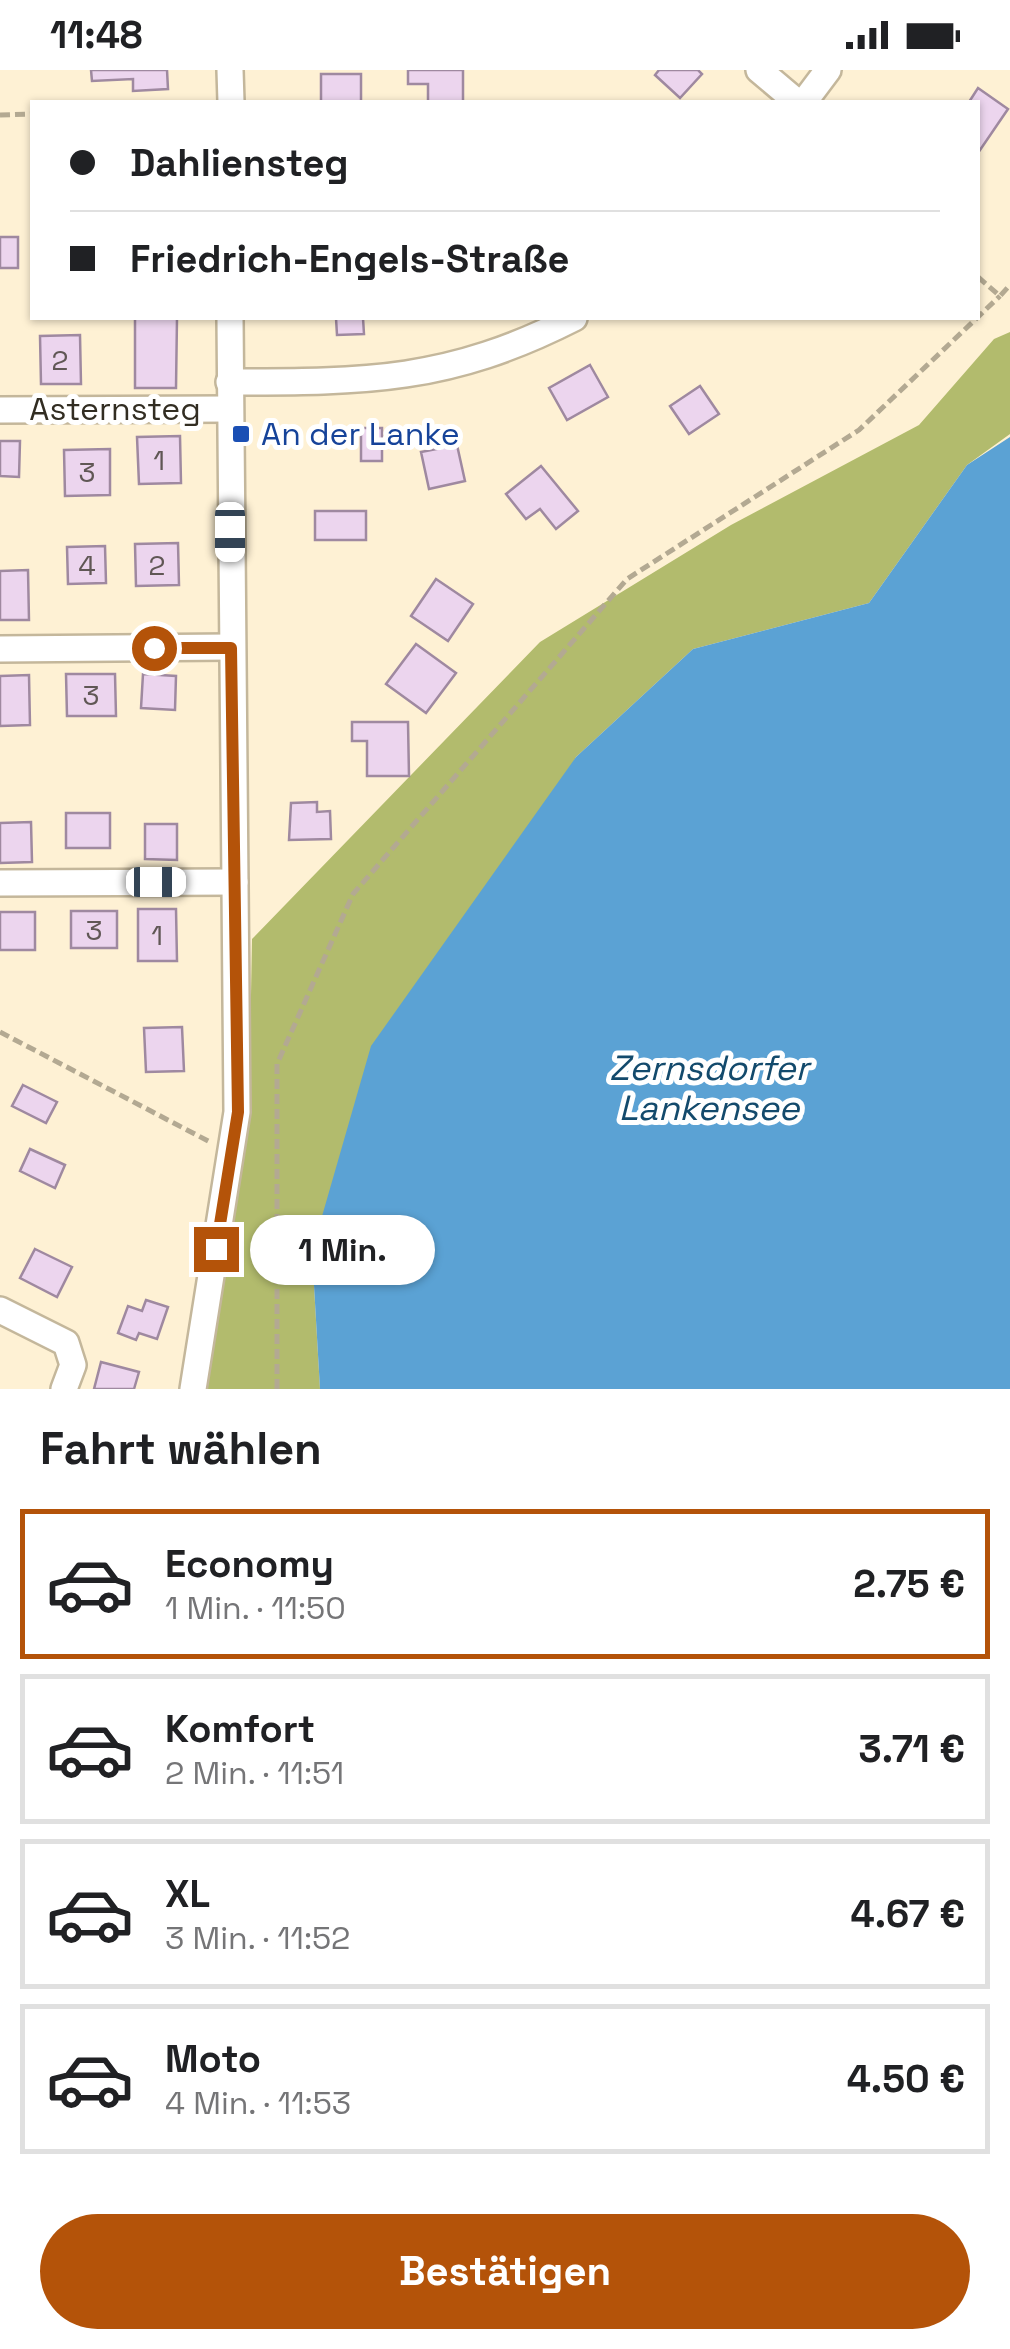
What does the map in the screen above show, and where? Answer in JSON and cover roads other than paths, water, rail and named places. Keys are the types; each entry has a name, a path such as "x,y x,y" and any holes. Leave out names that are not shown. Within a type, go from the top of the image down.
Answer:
{"street":[{"path":"230,70 231,100"},
{"path":"759,70 798,100"},
{"path":"803,100 828,70"},
{"path":"193,1389 238,1112 230,320"},
{"path":"229,382 394,379 449,369 496,355 570,320"},
{"name":"Asternsteg","path":"0,410 229,409"},
{"path":"0,649 231,648"},
{"path":"0,883 234,882"},
{"path":"0,1310 66,1343 73,1365 64,1389"}],"water":[{"name":"Zernsdorfer Lankensee","path":"1010,437 1010,1389 320,1389 312,1251 371,1046 576,757 693,649 869,603 967,465"}],"place":[{"name":"An der Lanke","path":"241,434"}]}
